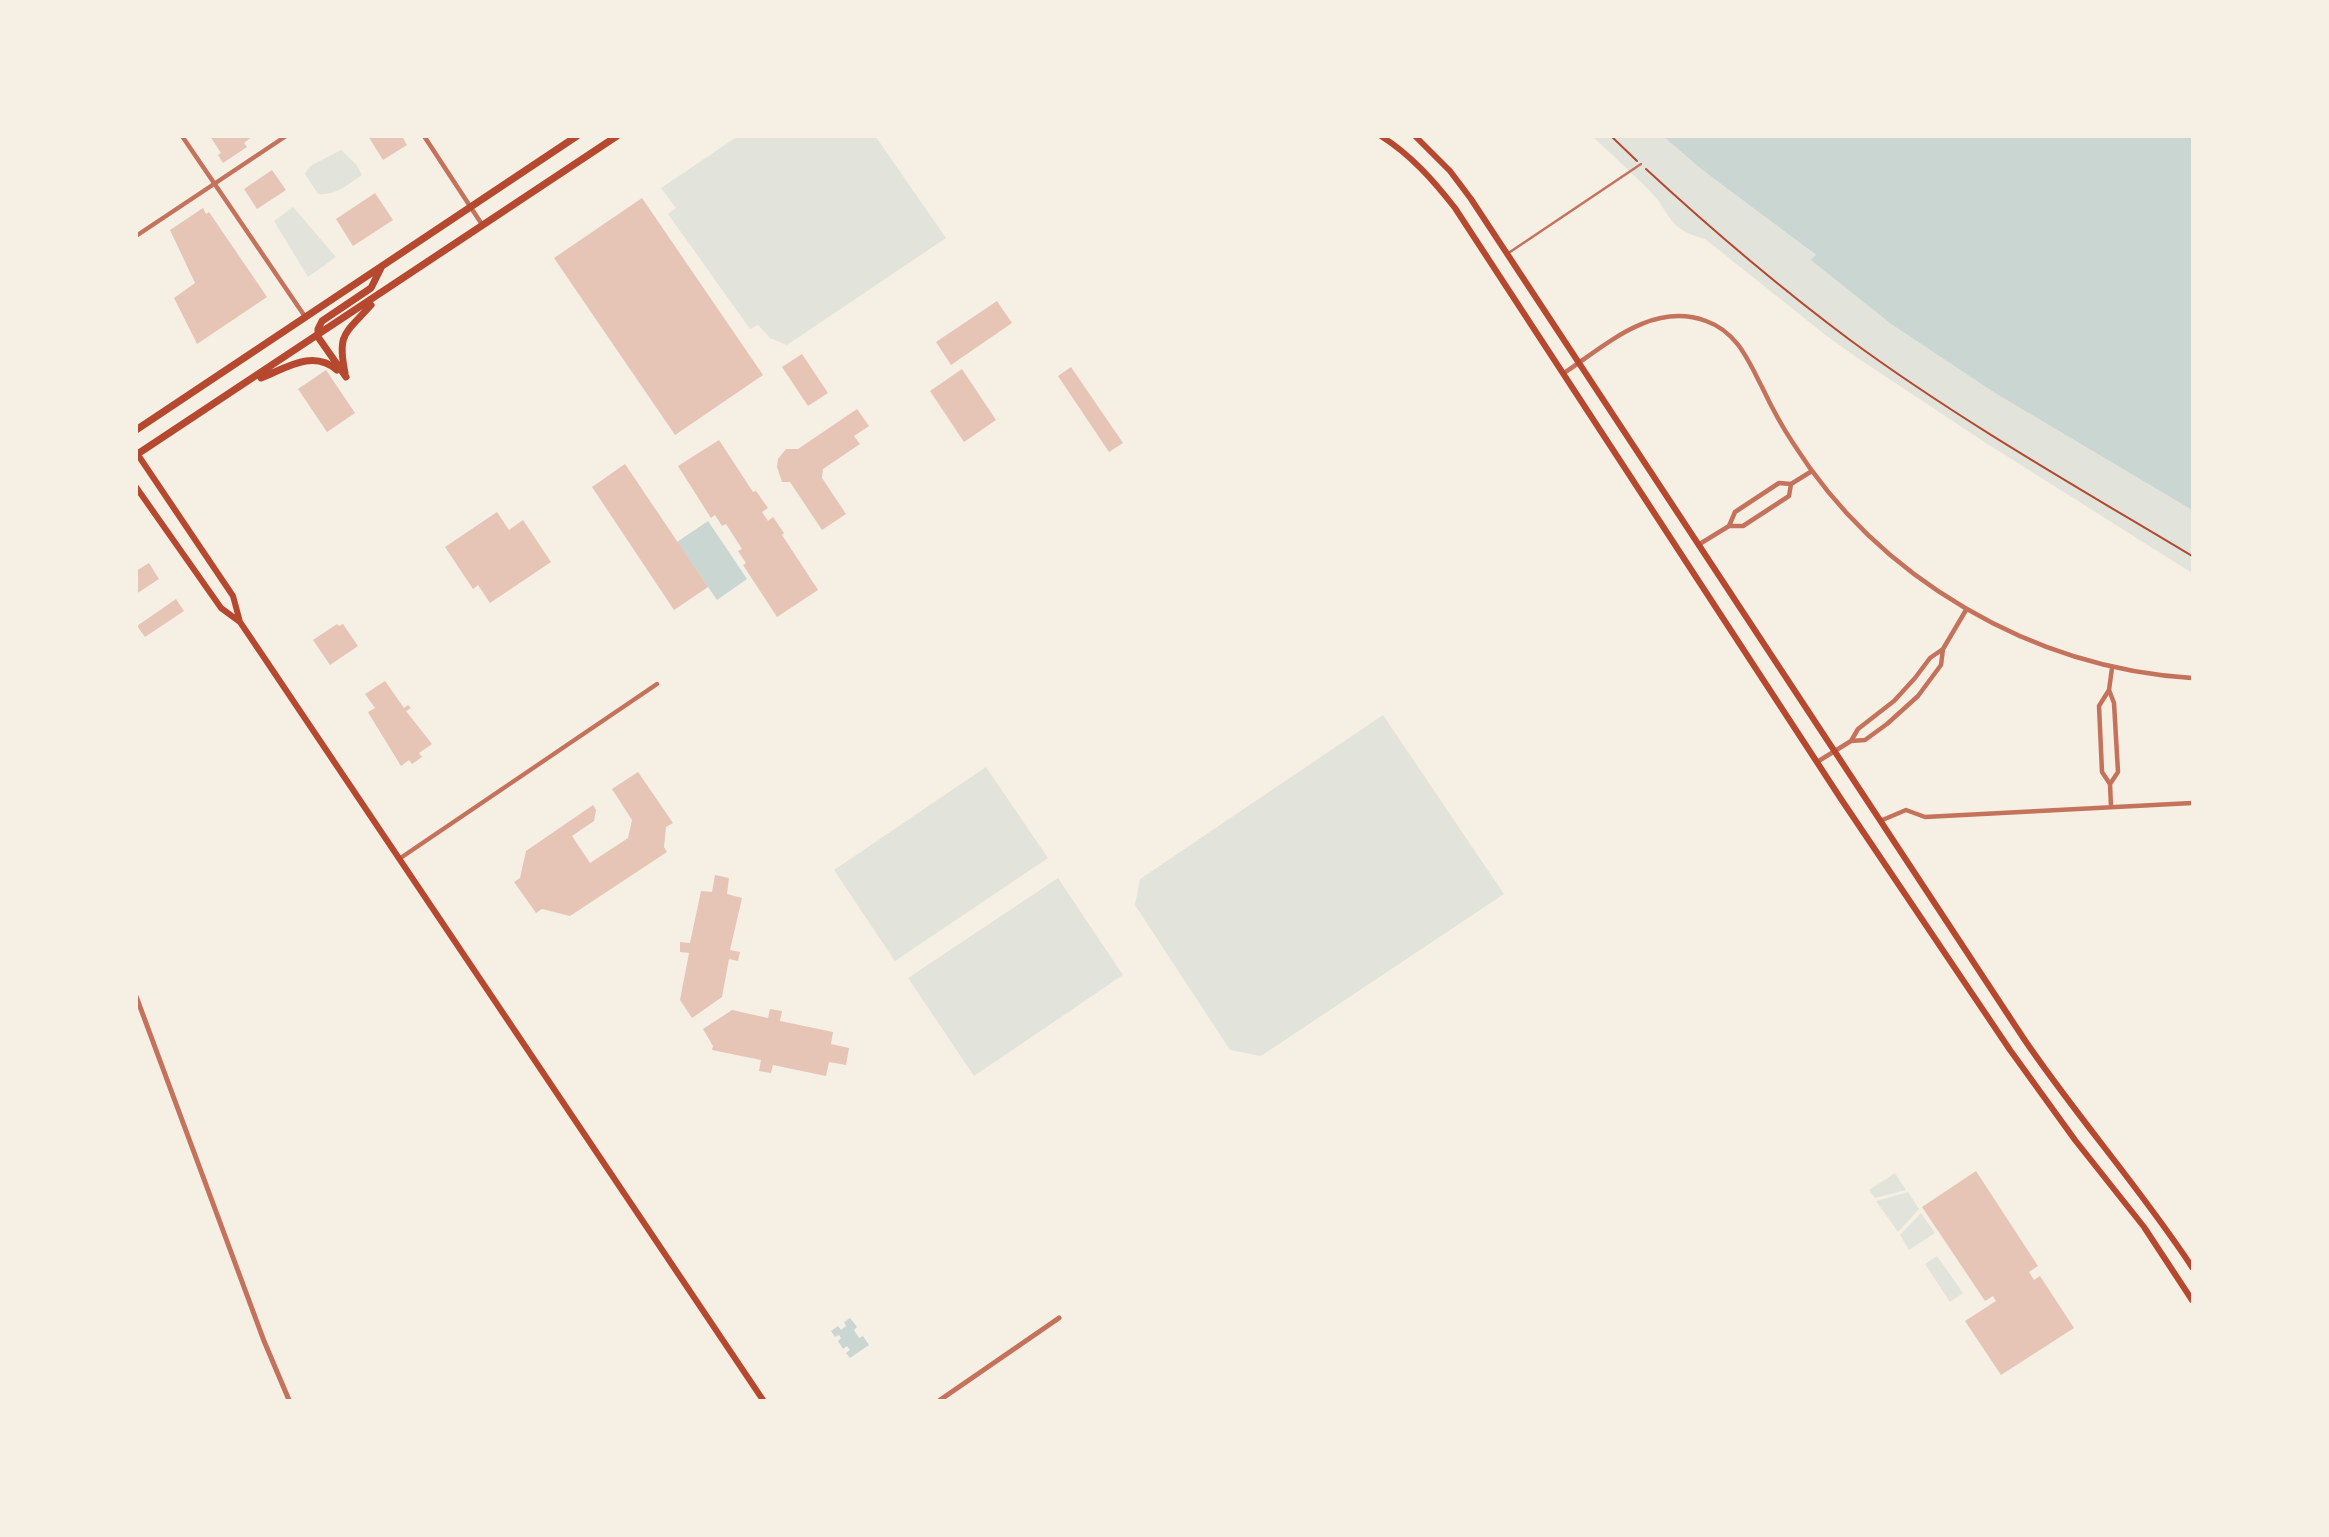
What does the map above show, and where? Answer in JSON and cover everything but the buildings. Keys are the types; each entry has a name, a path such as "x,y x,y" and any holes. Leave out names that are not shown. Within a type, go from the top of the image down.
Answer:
{"main road":[{"path":"136,430 577,136"},
{"path":"617,136 318,337 137,454 233,596 240,622 763,1401"},
{"path":"1381,136 1432,178 1455,208 1817,762 2036,1089 2144,1227 2193,1300"},
{"path":"1415,136 1450,171 1507,254 2043,1068 2133,1184 2193,1268"},
{"path":"346,377 318,337 318,329 322,321 371,288 383,266"},
{"path":"346,377 341,353 342,339 378,297"},
{"path":"247,384 312,359 324,361 346,377"},
{"path":"136,487 221,608 240,622"}],"street":[{"path":"183,136 306,318"},
{"path":"136,236 286,136"},
{"path":"424,136 483,226"},
{"path":"1564,373 1633,328 1652,319 1685,315 1711,323 1733,338 1744,351 1777,417 1812,471 1839,503 1896,560 1966,610 2043,646 2112,668 2193,678"},
{"path":"1729,526 1735,512 1779,483 1791,484 1812,471"},
{"path":"1698,544 1729,526 1743,526 1788,496 1791,484"},
{"path":"1851,741 1865,740 1918,696 1941,665 1943,649 1966,610"},
{"path":"1817,762 1851,741 1858,729 1894,701 1930,658 1943,649"},
{"path":"2112,668 2109,690 2099,706 2102,772 2110,784 2112,807"},
{"path":"399,859 657,684"},
{"path":"2109,690 2114,704 2118,772 2110,784"},
{"path":"1880,821 1906,810 1925,817 2193,803"},
{"path":"136,996 264,1341 289,1401"},
{"path":"940,1401 1059,1318"}],"lane":[{"path":"1507,254 1640,164"}],"path":[{"path":"1611,136 1779,285 1852,341 1986,431 2193,556"}],"shaded area":[{"path":"738,136 876,137 946,238 787,345 770,338 758,325 750,329 668,214 676,208 661,188"},
{"path":"1593,137 1664,137 1701,169 1817,256 1812,260 1891,324 1995,393 2192,510 2192,573 1986,443 1828,337 1705,239 1676,225 1649,190"},
{"path":"1664,137 2192,137 2192,510 1995,393 1891,324 1811,260 1816,255 1701,169"},
{"path":"341,150 356,164 362,175 336,191 318,194 305,174 310,166"},
{"path":"293,207 336,257 308,277 274,221"},
{"path":"708,521 747,579 717,600 677,542"},
{"path":"1383,715 1504,894 1261,1056 1230,1050 1135,905 1140,879"},
{"path":"986,767 1048,858 895,961 834,870"},
{"path":"1058,878 1123,975 974,1076 908,978"},
{"path":"1895,1173 1906,1190 1875,1198 1869,1190"},
{"path":"1908,1192 1919,1209 1898,1232 1876,1201"},
{"path":"1921,1213 1935,1233 1909,1250 1900,1235"},
{"path":"1937,1256 1963,1293 1950,1302 1925,1264"},
{"path":"850,1318 857,1327 854,1330 859,1338 863,1336 869,1345 850,1358 846,1353 850,1350 847,1346 843,1349 838,1341 841,1338 839,1335 835,1337 831,1331 838,1326 841,1330 846,1326 844,1322"}]}
